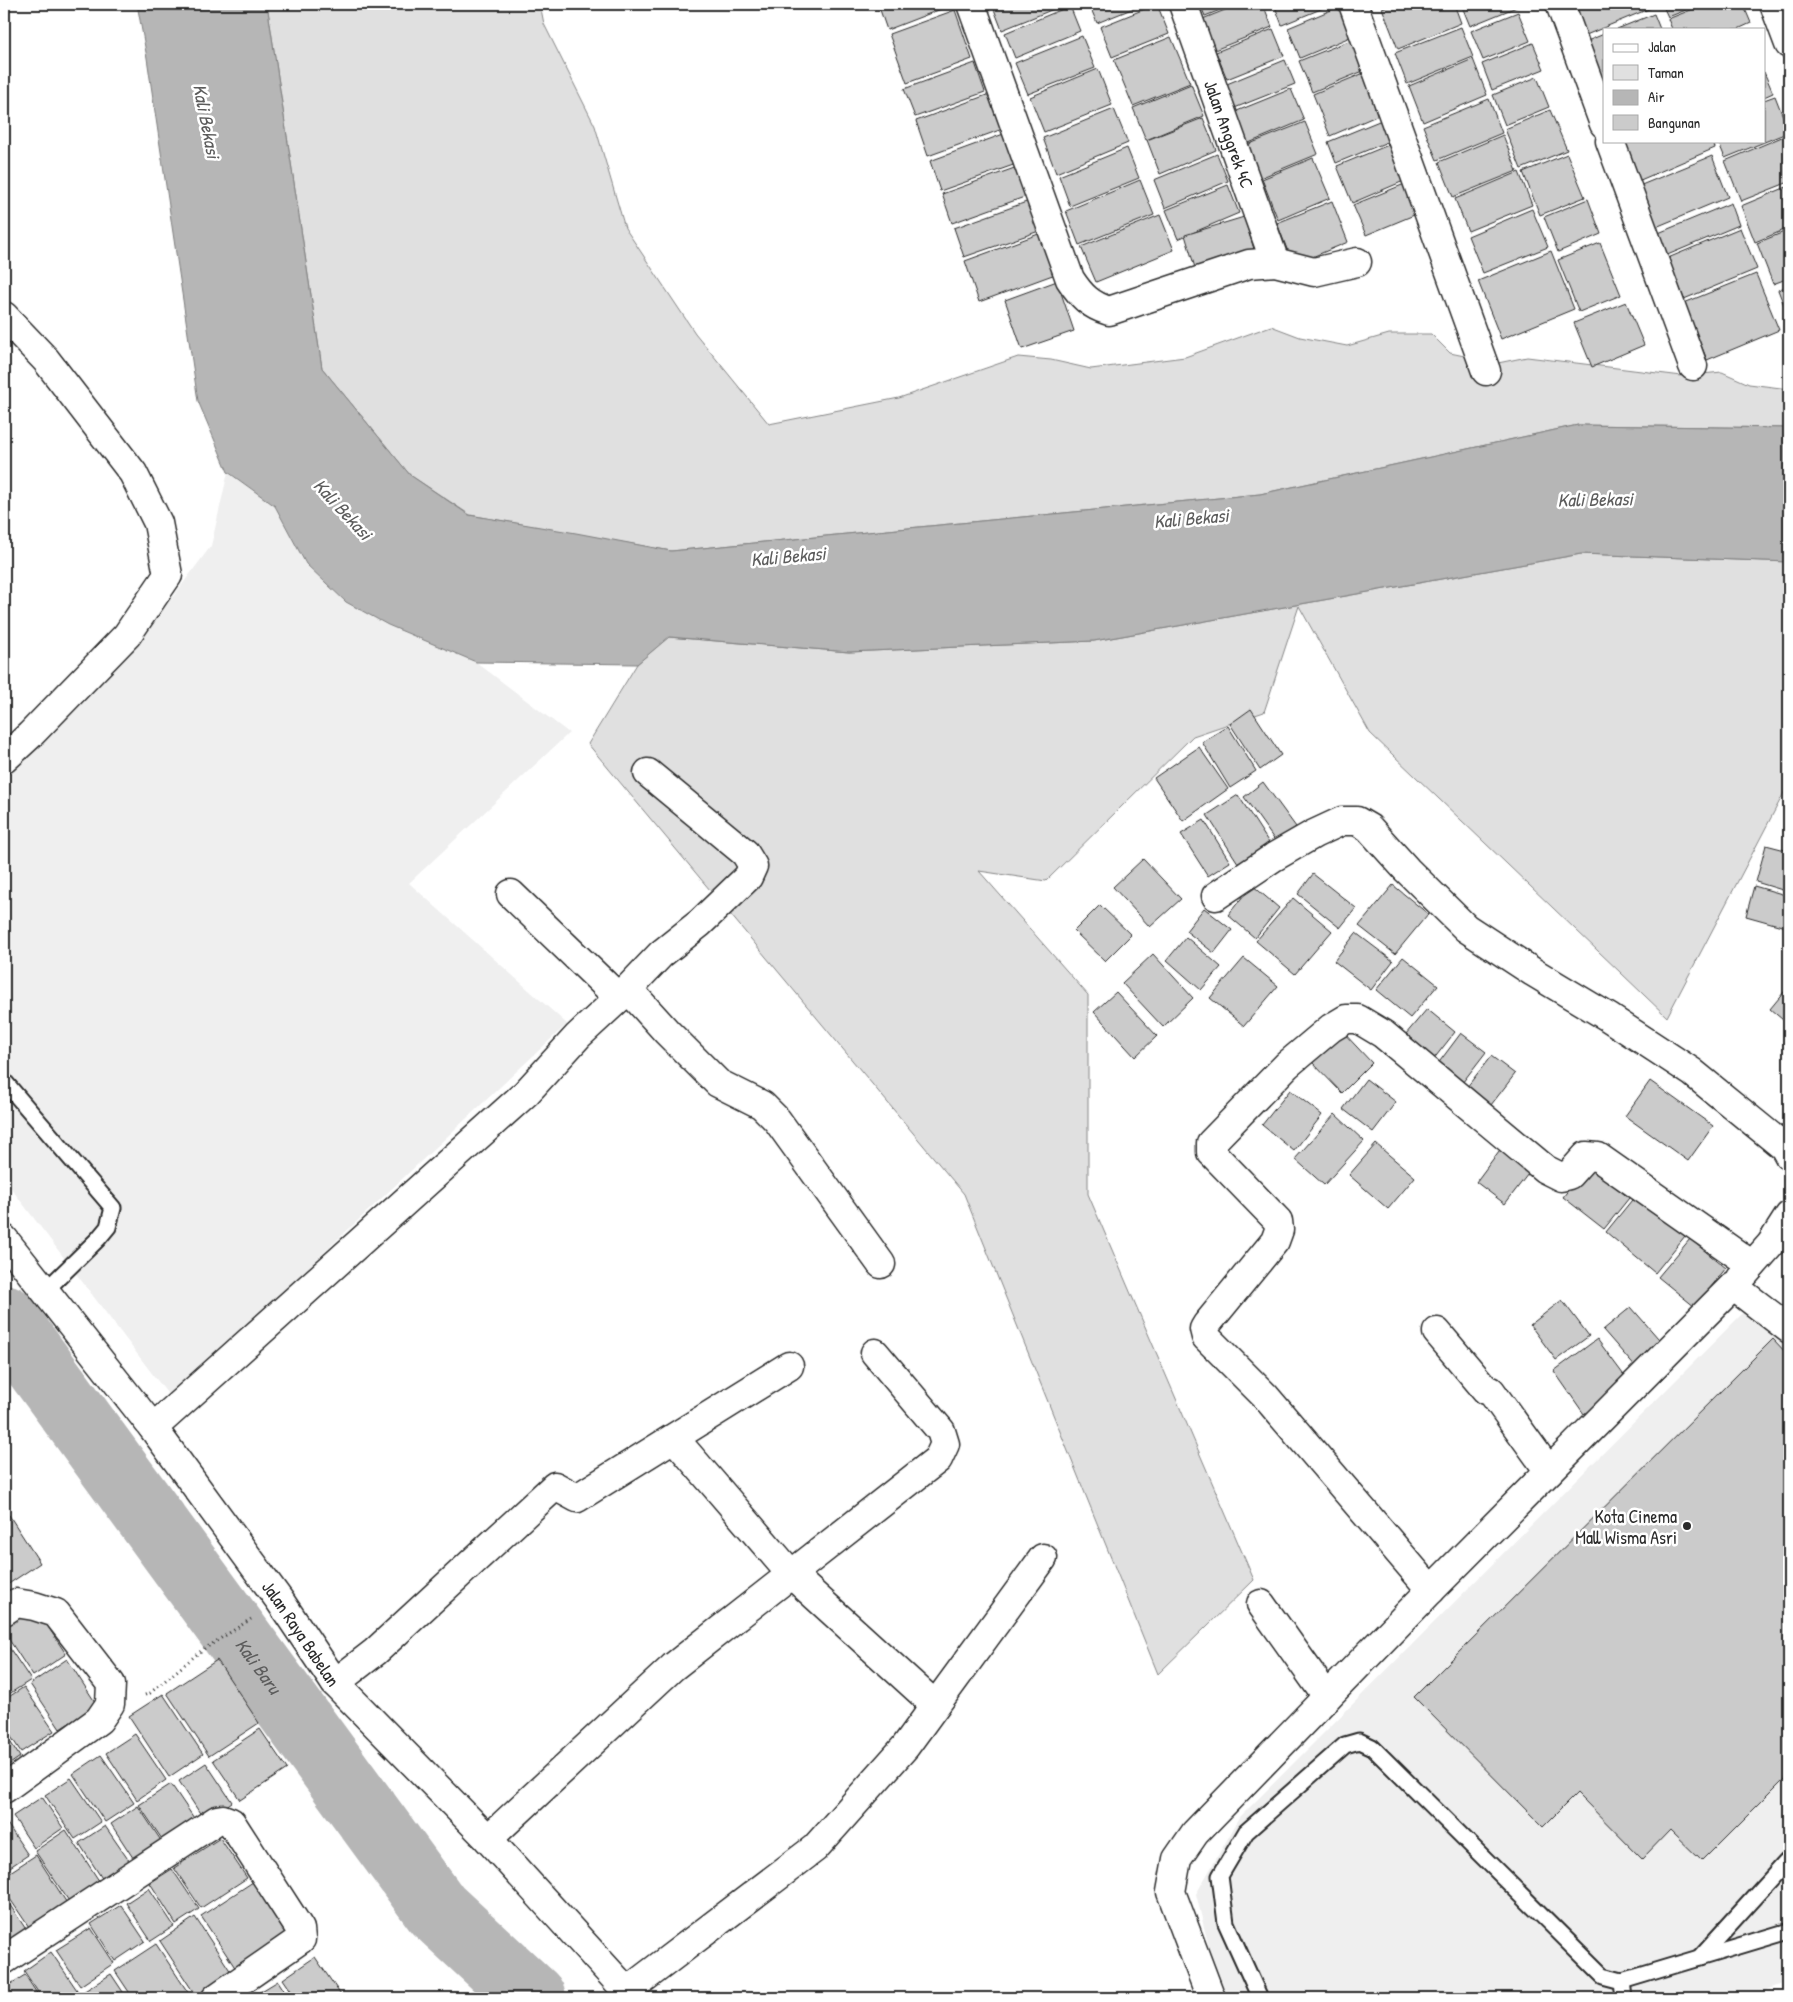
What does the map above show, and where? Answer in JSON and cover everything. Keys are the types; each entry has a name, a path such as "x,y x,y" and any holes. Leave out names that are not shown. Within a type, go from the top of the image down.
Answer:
{"street":[{"path":"971,4 1070,279 1081,296 1094,307 1109,312 1249,264 1275,262 1314,272 1357,262"},
{"name":"Jalan Anggrek 4C","path":"1183,4 1275,262"},
{"path":"1354,4 1486,371"},
{"path":"1560,4 1603,121"},
{"path":"1774,4 1789,44"},
{"path":"1610,142 1693,366"},
{"path":"4,316 46,360 133,473 158,522 168,575 127,635 30,735 4,758"},
{"path":"153,1428 526,1093 578,1036 662,954 700,923 748,877 752,866 745,853 648,773"},
{"path":"1216,896 1274,857 1314,834 1342,821 1357,821 1369,828 1407,870 1466,928 1532,972 1608,1017 1692,1072 1784,1147 1789,1156"},
{"path":"511,894 624,993 718,1082 762,1105 778,1120 881,1264"},
{"path":"1431,1590 1266,1397 1206,1337 1204,1329 1207,1324 1276,1241 1279,1230 1278,1221 1212,1152 1211,1144 1287,1065 1331,1028 1346,1019 1358,1019 1383,1034 1544,1170 1561,1177 1569,1174 1586,1156 1598,1158 1752,1265"},
{"path":"1211,1998 1171,1892 1177,1859 1195,1832 1431,1590 1733,1286 1771,1244 1789,1216"},
{"name":"Jalan Raya Babelan","path":"4,1239 153,1428 280,1601 335,1683 488,1839 630,1995"},
{"path":"1733,1286 1789,1329"},
{"path":"1437,1332 1486,1390 1491,1391 1549,1471"},
{"path":"488,1839 674,1667 938,1459 945,1444 941,1431 875,1353"},
{"path":"335,1683 375,1652 554,1486 577,1498 789,1366"},
{"path":"674,1438 791,1574 935,1705"},
{"path":"630,1995 814,1848 905,1747 1043,1558"},
{"path":"4,1612 16,1604 34,1606 56,1614 111,1684 110,1704 99,1720 4,1789"},
{"path":"1261,1604 1327,1697"},
{"path":"4,1960 216,1820 223,1819 231,1822 300,1929 301,1939 216,1998"}],"lane":[{"path":"4,1081 113,1208 108,1227 44,1292"},
{"path":"1260,1998 1226,1923 1220,1876 1246,1832 1345,1746 1359,1741 1372,1747 1602,1976 1622,1981 1789,1931"},
{"path":"1698,1958 1789,1859"},
{"path":"1622,1981 1624,1998"}],"path":[{"path":"150,1693 201,1651 255,1617"}],"shaded area":[{"path":"228,472 275,506 306,564 346,602 388,625 476,662 569,733 409,883 567,1024 170,1397 4,1179 4,773 130,654 211,546"},
{"path":"1746,1310 1789,1346 1789,1983 1748,1998 1228,1998 1215,1973 1196,1894 1240,1817"}],"green space":[{"path":"267,4 540,4 544,24 595,126 625,228 695,333 769,424 899,398 1018,357 1051,360 1091,369 1185,357 1271,326 1300,337 1347,346 1389,334 1431,334 1450,353 1498,363 1527,357 1682,376 1722,372 1749,384 1789,389 1789,428 1578,425 1260,494 671,551 470,515 410,475 322,368"},
{"path":"1581,554 1789,562 1789,789 1786,789 1667,1017 1370,733 1299,606 1264,712 1193,736 1046,881 979,871 1088,995 1088,1194 1254,1580 1158,1674 964,1194 588,744 637,664 668,637 849,652 1094,641"}],"water":[{"name":"Kali Bekasi","path":"137,4 267,4 322,368 410,475 469,515 671,551 1260,494 1578,425 1789,428 1789,562 1581,554 1094,641 849,652 669,637 637,664 476,662 388,625 346,602 306,564 275,506 228,472 198,401 147,58"}],"building":[{"path":"878,4 948,4 949,6 887,30"},
{"path":"992,4 1066,4 1002,30"},
{"path":"1089,4 1144,4 1097,23"},
{"path":"1157,4 1169,34 1112,57 1100,27"},
{"path":"1200,4 1235,4 1205,16"},
{"path":"1240,4 1263,4 1272,27 1212,51 1200,20"},
{"path":"1274,4 1333,4 1282,25"},
{"path":"1393,4 1454,4 1461,23 1398,49 1382,8"},
{"path":"1461,4 1524,4 1470,26"},
{"path":"1573,4 1649,4 1651,8 1586,35"},
{"path":"1662,4 1701,4 1668,17"},
{"path":"1706,4 1743,4 1751,23 1740,28 1672,28 1668,19"},
{"path":"1343,5 1355,35 1300,58 1288,28"},
{"path":"1070,6 1080,31 1015,58 1005,33"},
{"path":"955,10 972,59 907,83 889,34"},
{"path":"1518,12 1530,41 1483,60 1471,31"},
{"path":"1654,14 1660,28 1619,28"},
{"path":"1461,27 1473,57 1407,84 1395,53"},
{"path":"1273,29 1284,56 1227,79 1216,52"},
{"path":"1603,34 1603,87 1585,42"},
{"path":"1082,36 1095,68 1028,94 1015,63"},
{"path":"1171,37 1190,83 1133,106 1114,60"},
{"path":"1356,38 1368,69 1312,92 1299,61"},
{"path":"1533,43 1544,69 1492,90 1482,64"},
{"path":"1473,59 1487,95 1423,122 1409,86"},
{"path":"1285,60 1295,84 1232,109 1222,86"},
{"path":"975,63 985,92 915,117 904,89"},
{"path":"1098,69 1112,105 1044,132 1030,97"},
{"path":"1364,73 1381,114 1330,136 1313,94"},
{"path":"1537,77 1549,107 1505,125 1493,95"},
{"path":"1766,77 1773,93 1766,96"},
{"path":"1191,84 1204,116 1146,140 1133,108"},
{"path":"1291,89 1304,120 1244,145 1232,113"},
{"path":"995,92 1008,127 928,156 916,121"},
{"path":"1775,96 1789,132 1766,141 1766,99"},
{"path":"1489,99 1502,133 1437,160 1423,126"},
{"path":"1114,109 1128,143 1056,173 1043,138"},
{"path":"1550,110 1567,150 1521,169 1505,129"},
{"path":"1203,118 1216,150 1160,174 1147,140"},
{"path":"1384,119 1392,140 1336,163 1328,142"},
{"path":"1305,122 1318,154 1260,178 1247,145"},
{"path":"1009,132 1019,163 940,191 930,161"},
{"path":"1789,134 1789,182 1741,201 1725,161"},
{"path":"1503,135 1517,171 1453,197 1439,162"},
{"path":"1630,142 1713,142 1715,148 1638,181 1623,145"},
{"path":"1718,142 1764,142 1725,158"},
{"path":"1391,144 1406,180 1352,203 1337,166"},
{"path":"1127,148 1139,178 1070,206 1059,176"},
{"path":"1217,154 1228,181 1165,208 1154,180"},
{"path":"1567,154 1585,197 1540,215 1523,172"},
{"path":"1712,156 1728,197 1656,227 1639,186"},
{"path":"1313,158 1330,198 1278,220 1262,179"},
{"path":"1020,166 1030,195 952,223 942,194"},
{"path":"1519,172 1532,205 1468,231 1455,199"},
{"path":"1140,180 1154,215 1079,245 1066,211"},
{"path":"1407,183 1419,213 1366,235 1353,205"},
{"path":"1228,185 1239,213 1178,239 1166,210"},
{"path":"1789,186 1789,228 1755,242 1741,206"},
{"path":"1588,199 1601,234 1558,252 1544,217"},
{"path":"1032,200 1042,230 964,257 954,228"},
{"path":"1332,201 1348,242 1293,265 1277,223"},
{"path":"1731,203 1739,225 1665,256 1656,234"},
{"path":"1532,209 1548,247 1483,273 1468,236"},
{"path":"1160,215 1174,250 1096,282 1081,247"},
{"path":"1244,217 1255,252 1196,271 1185,235"},
{"path":"1740,228 1757,269 1684,299 1668,258"},
{"path":"1789,230 1789,278 1773,284 1757,243"},
{"path":"1044,232 1058,273 979,302 965,261"},
{"path":"1600,243 1621,295 1579,312 1558,260"},
{"path":"1551,251 1574,309 1501,339 1478,281"},
{"path":"1756,274 1779,330 1707,360 1684,303"},
{"path":"1057,281 1074,331 1022,349 1005,300"},
{"path":"1789,285 1789,318 1778,290"},
{"path":"1626,302 1644,345 1592,367 1574,323"},
{"path":"1251,709 1281,755 1260,770 1230,724"},
{"path":"1228,726 1256,771 1230,788 1202,742"},
{"path":"1199,747 1228,789 1183,821 1154,778"},
{"path":"1263,782 1296,827 1276,842 1244,797"},
{"path":"1238,795 1271,846 1240,866 1207,815"},
{"path":"1204,820 1230,862 1208,876 1181,834"},
{"path":"1766,845 1789,851 1789,892 1756,882"},
{"path":"1143,859 1181,899 1150,927 1113,887"},
{"path":"1313,874 1356,908 1340,928 1298,894"},
{"path":"1252,885 1279,908 1255,938 1228,915"},
{"path":"1393,885 1428,914 1395,954 1359,926"},
{"path":"1754,886 1789,896 1789,928 1746,916"},
{"path":"1293,898 1332,931 1295,974 1256,941"},
{"path":"1100,905 1131,935 1105,961 1074,931"},
{"path":"1204,908 1232,930 1214,953 1186,931"},
{"path":"1356,933 1393,961 1371,990 1334,961"},
{"path":"1186,937 1221,967 1201,990 1167,960"},
{"path":"1153,954 1193,998 1163,1027 1122,983"},
{"path":"1403,957 1438,985 1410,1018 1376,990"},
{"path":"1244,958 1278,986 1244,1026 1210,998"},
{"path":"1789,986 1789,1025 1770,1009"},
{"path":"1116,992 1157,1036 1135,1057 1094,1012"},
{"path":"1427,1009 1455,1032 1429,1065 1400,1041"},
{"path":"1341,1030 1372,1063 1342,1093 1310,1060"},
{"path":"1461,1033 1486,1052 1459,1087 1434,1069"},
{"path":"1491,1056 1515,1074 1484,1114 1460,1096"},
{"path":"1366,1079 1396,1102 1373,1132 1343,1109"},
{"path":"1650,1081 1713,1126 1688,1161 1625,1116"},
{"path":"1290,1090 1322,1115 1294,1151 1262,1125"},
{"path":"1335,1114 1364,1141 1324,1185 1295,1159"},
{"path":"1376,1144 1415,1177 1388,1209 1349,1175"},
{"path":"1502,1147 1531,1170 1505,1204 1476,1182"},
{"path":"1588,1165 1629,1198 1604,1229 1563,1197"},
{"path":"1636,1195 1685,1236 1655,1273 1606,1232"},
{"path":"1690,1239 1726,1268 1695,1307 1658,1277"},
{"path":"1562,1300 1589,1336 1556,1360 1530,1325"},
{"path":"1631,1307 1665,1346 1637,1369 1603,1330"},
{"path":"1597,1339 1629,1382 1584,1414 1554,1371"},
{"name":"Kota Cinema Mall Wisma Asri","path":"1773,1339 1789,1356 1789,1774 1702,1861 1670,1830 1642,1859 1577,1793 1543,1827 1414,1697"},
{"path":"9,1515 40,1563 4,1587 4,1519"},
{"path":"35,1607 66,1654 33,1676 4,1632 4,1628"},
{"path":"4,1640 31,1680 9,1694 4,1686"},
{"path":"67,1659 97,1705 60,1729 30,1684"},
{"path":"217,1660 259,1723 209,1756 167,1693"},
{"path":"24,1687 54,1731 21,1752 4,1726 4,1700"},
{"path":"163,1694 203,1754 169,1777 129,1716"},
{"path":"260,1729 287,1769 240,1800 213,1760"},
{"path":"4,1732 20,1757 4,1768"},
{"path":"135,1734 166,1780 137,1800 106,1753"},
{"path":"101,1755 134,1803 105,1822 73,1774"},
{"path":"206,1763 232,1802 205,1821 179,1781"},
{"path":"71,1778 101,1822 75,1839 45,1795"},
{"path":"171,1784 200,1827 168,1848 139,1805"},
{"path":"42,1797 63,1828 34,1848 13,1816"},
{"path":"138,1806 166,1848 139,1867 111,1824"},
{"path":"6,1822 28,1855 4,1871 4,1823"},
{"path":"105,1826 134,1868 107,1886 79,1843"},
{"path":"66,1830 105,1890 75,1910 35,1851"},
{"path":"220,1838 247,1878 201,1908 174,1868"},
{"path":"36,1855 72,1911 35,1936 4,1890 4,1876"},
{"path":"172,1869 199,1909 176,1924 150,1883"},
{"path":"259,1878 293,1930 236,1969 201,1916"},
{"path":"149,1888 174,1926 151,1941 126,1903"},
{"path":"4,1896 33,1940 4,1960"},
{"path":"121,1905 145,1941 115,1961 91,1924"},
{"path":"195,1917 231,1972 196,1996 160,1941"},
{"path":"91,1928 114,1963 80,1986 56,1950"},
{"path":"156,1944 190,1998 133,1998 115,1971"},
{"path":"51,1952 79,1993 72,1998 42,1998 24,1971"},
{"path":"315,1957 343,1998 296,1998 283,1979"},
{"path":"111,1974 127,1998 82,1998 80,1994"},
{"path":"25,1975 40,1998 4,1998 4,1988"},
{"path":"278,1981 289,1998 256,1998 255,1995"}],"waterway":[{"name":"Kali Baru","path":"4,1318 437,1910 532,1998"}],"place":[{"name":"Kota Cinema Mall Wisma Asri","path":"1687,1526"}]}
